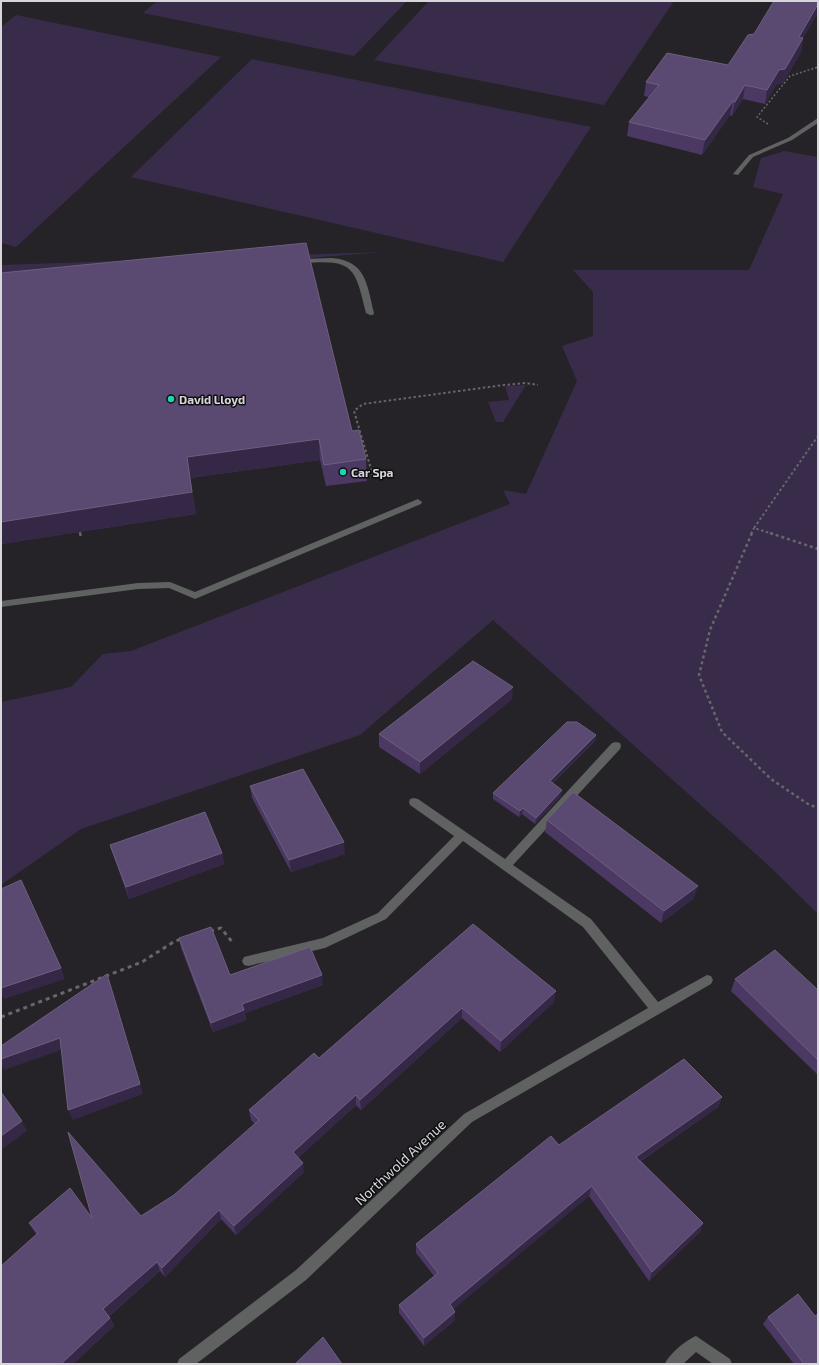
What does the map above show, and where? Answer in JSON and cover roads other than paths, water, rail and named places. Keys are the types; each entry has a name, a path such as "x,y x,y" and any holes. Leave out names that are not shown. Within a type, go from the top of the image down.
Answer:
{"street":[{"path":"736,174 751,156 790,139 818,120"},
{"path":"305,261 330,259 343,262 355,268 370,314"},
{"path":"1,604 138,586 170,585 195,596 418,502"},
{"path":"505,866 616,746"},
{"path":"414,802 587,923 656,1009"},
{"path":"248,961 325,942 382,916 462,835"},
{"name":"Northwold Avenue","path":"184,1364 301,1275 468,1118 707,980"},
{"path":"672,1364 696,1343 725,1364"}],"place":[{"name":"David Lloyd","path":"171,399"},
{"name":"Car Spa","path":"343,472"}]}
